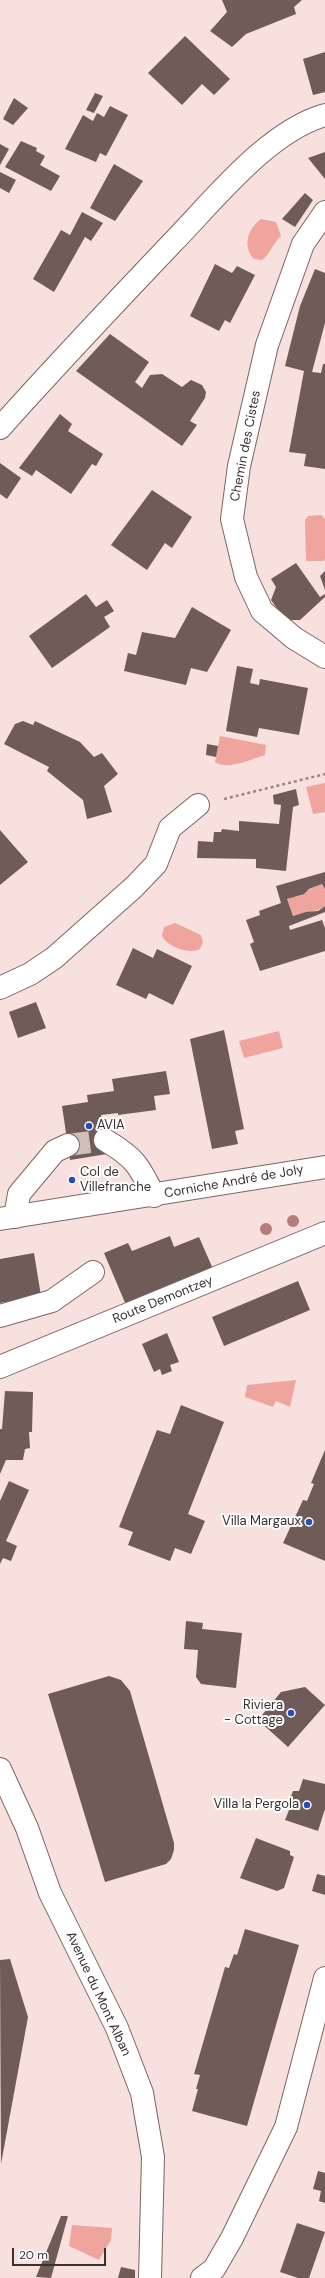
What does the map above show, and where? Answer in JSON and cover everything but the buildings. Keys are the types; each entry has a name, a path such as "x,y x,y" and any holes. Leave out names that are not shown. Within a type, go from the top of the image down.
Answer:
{"street":[{"path":"0,428 83,335 265,149 308,120 325,115"},
{"name":"Chemin des Cistes","path":"325,212 303,244 267,345 239,466 232,519 246,577 262,610 294,638 325,657"},
{"path":"0,988 30,974 54,958 134,887 156,864 170,828 198,805"},
{"path":"105,1140 126,1153 143,1172 154,1196"},
{"path":"8,1218 19,1194 55,1151 68,1145"},
{"name":"Corniche André de Joly","path":"8,1218 154,1196 325,1167"},
{"name":"Route Demontzey","path":"0,1367 325,1233"},
{"path":"0,1316 52,1301 93,1272"},
{"name":"Avenue du Mont Alban","path":"0,1769 27,1828 50,1893 117,2028 142,2093 153,2157 150,2278"},
{"path":"202,2278 214,2269 232,2238 286,2127 325,1978"}],"path":[{"path":"198,805 325,774"}],"shaded area":[{"path":"261,219 276,222 281,236 262,260 254,259 248,249 248,238 250,232 256,223"},
{"path":"321,515 325,519 325,559 324,561 306,561 305,520 308,516"},
{"path":"220,736 266,745 265,755 232,765 215,762"},
{"path":"325,783 325,812 313,814 306,787"},
{"path":"322,884 325,889 325,906 314,911 293,916 287,899"},
{"path":"175,923 201,935 203,942 200,949 196,951 184,950 173,946 164,939 162,935 164,927"},
{"path":"279,1031 283,1048 244,1058 239,1041"},
{"path":"296,1380 290,1407 276,1401 273,1407 245,1397 247,1385"},
{"path":"72,2225 112,2228 111,2240 99,2260 69,2246"}],"tunnel":[{"path":"68,1145 105,1140"}],"place":[{"name":"AVIA","path":"89,1126"},
{"name":"Col de Villefranche","path":"72,1180"},
{"name":"Villa Margaux","path":"309,1522"},
{"name":"Riviera - Cottage","path":"291,1713"},
{"name":"Villa la Pergola","path":"307,1805"}]}
